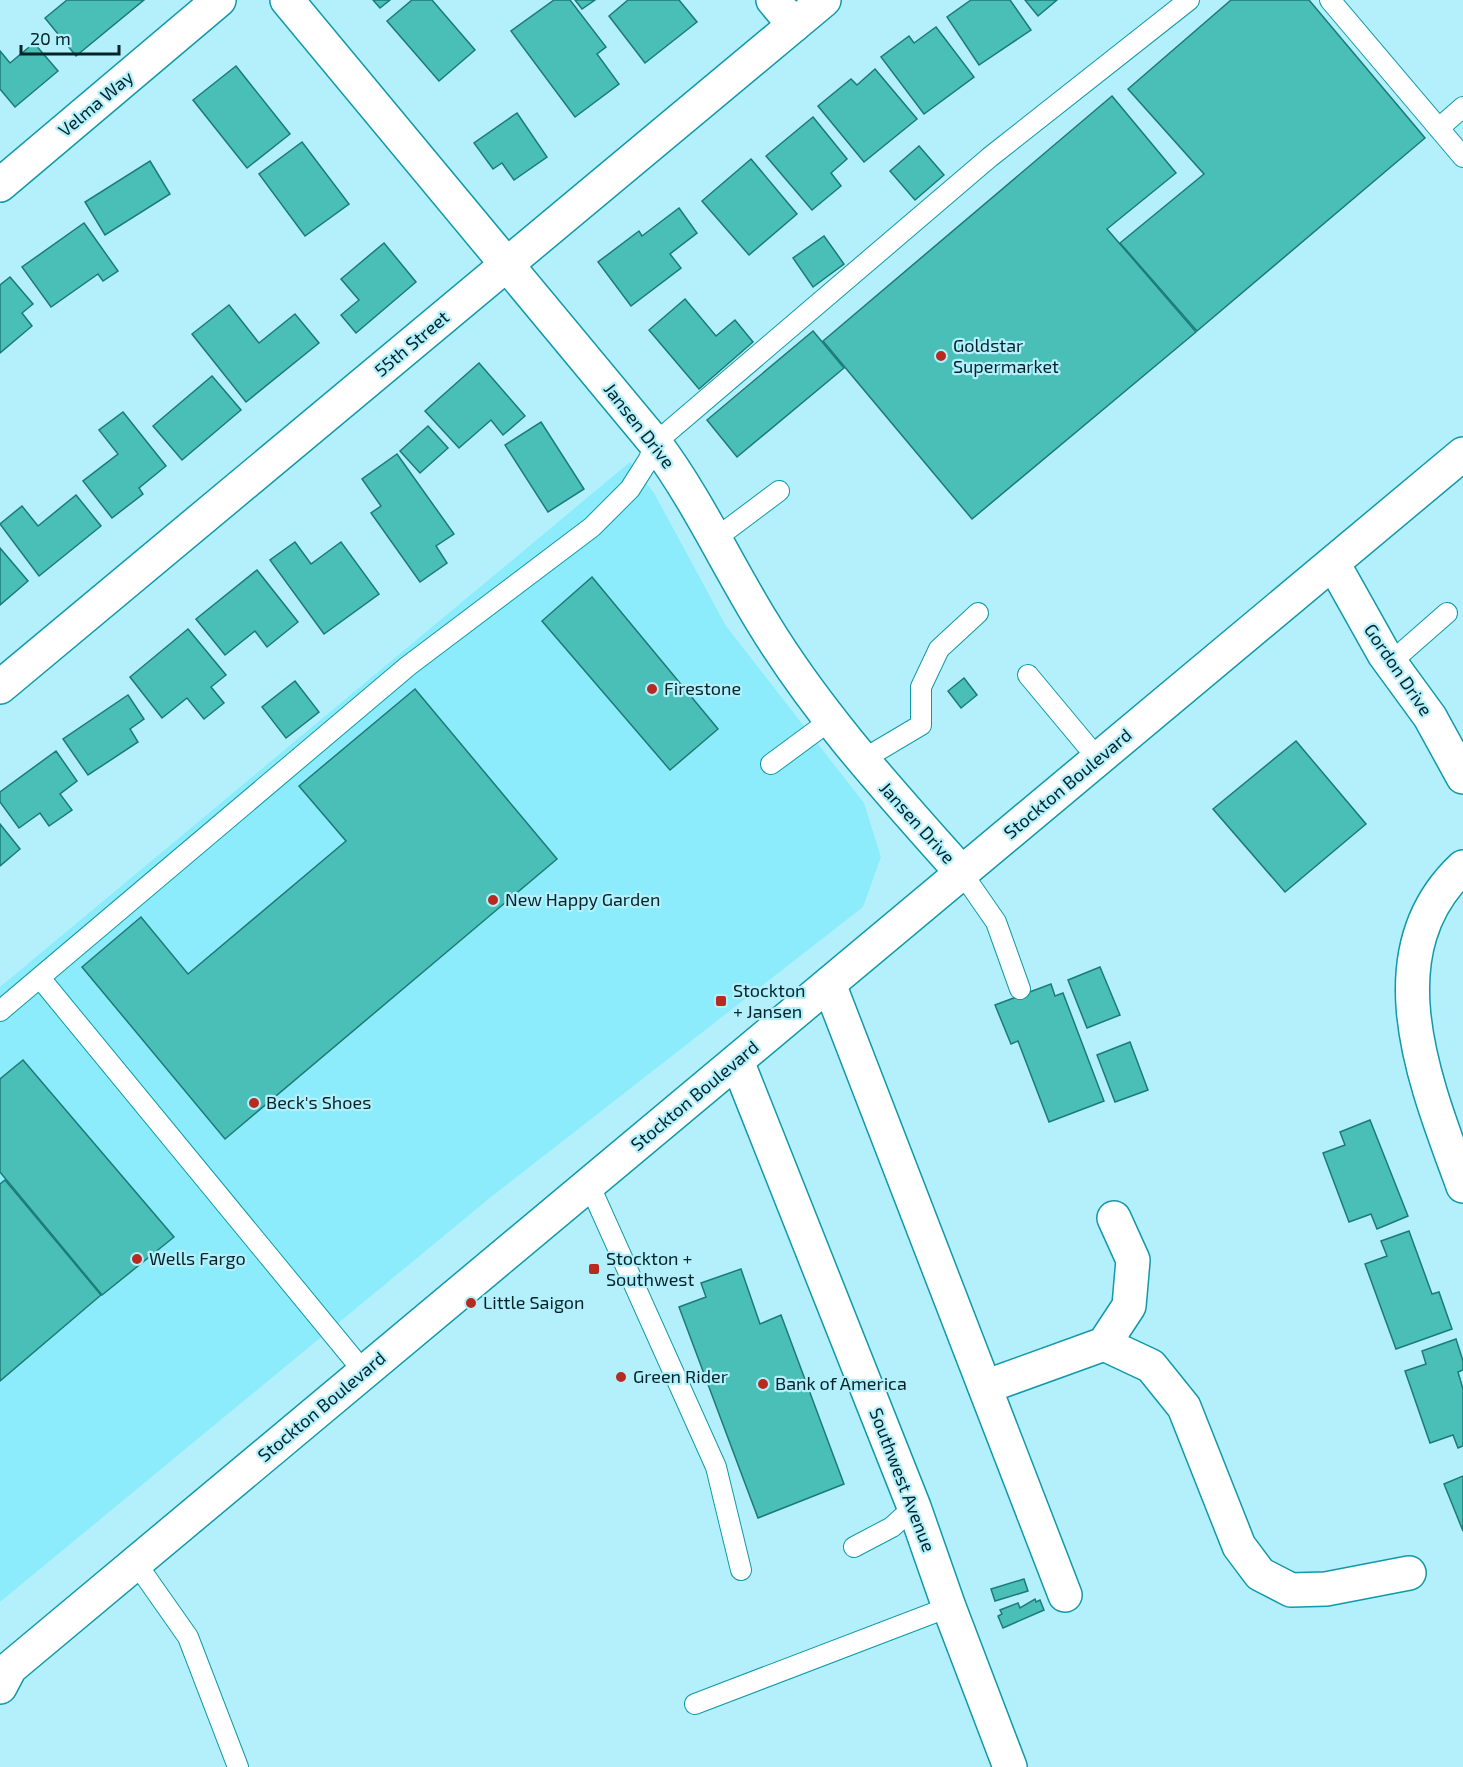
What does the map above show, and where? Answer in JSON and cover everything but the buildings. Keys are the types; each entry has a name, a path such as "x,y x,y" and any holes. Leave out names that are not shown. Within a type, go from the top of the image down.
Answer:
{"street":[{"name":"Velma Way","path":"0,185 219,0"},
{"name":"Jansen Drive","path":"287,0 655,443 694,501 763,624 862,760 962,873"},
{"path":"773,0 794,25"},
{"name":"55th Street","path":"0,687 824,0"},
{"name":"Stockton Boulevard","path":"3,1671 136,1563 1463,454"},
{"name":"Gordon Drive","path":"1333,563 1390,663 1430,717 1463,777"},
{"path":"1463,867 1446,883 1428,913 1418,947 1413,993 1413,1021 1419,1058 1463,1186"},
{"path":"829,984 1065,1594"},
{"name":"Southwest Avenue","path":"737,1061 914,1507 949,1607 1010,1767"},
{"path":"985,1387 1104,1344 1129,1306 1133,1260 1114,1218"},
{"path":"1104,1344 1151,1366 1184,1407 1239,1546 1260,1574 1291,1590 1326,1589 1409,1573"}],"lane":[{"path":"0,1011 408,666 592,528 630,489 649,459 655,443 990,157 1189,0"},
{"path":"1330,0 1463,157"},
{"path":"1439,128 1463,107"},
{"path":"716,539 779,491"},
{"path":"862,760 921,725 921,687 939,649 978,613"},
{"path":"1390,663 1448,613"},
{"path":"1028,675 1098,759"},
{"path":"771,764 832,719"},
{"path":"962,873 996,922 1020,989"},
{"path":"40,978 364,1372"},
{"path":"589,1184 716,1467 741,1570"},
{"path":"854,1546 892,1527 914,1507"},
{"path":"136,1563 188,1637 238,1767"},
{"path":"695,1704 892,1631 949,1607"}],"shaded area":[{"path":"630,462 654,493 726,626 864,803 881,857 863,907 491,1197 0,1602 0,987"}],"place":[{"name":"Goldstar Supermarket","path":"941,356"},
{"name":"Firestone","path":"652,689"},
{"name":"New Happy Garden","path":"493,900"},
{"name":"Stockton + Jansen","path":"721,1001"},
{"name":"Beck's Shoes","path":"254,1103"},
{"name":"Wells Fargo","path":"137,1259"},
{"name":"Stockton + Southwest","path":"594,1269"},
{"name":"Little Saigon","path":"471,1303"},
{"name":"Green Rider","path":"621,1377"},
{"name":"Bank of America","path":"763,1384"}]}
